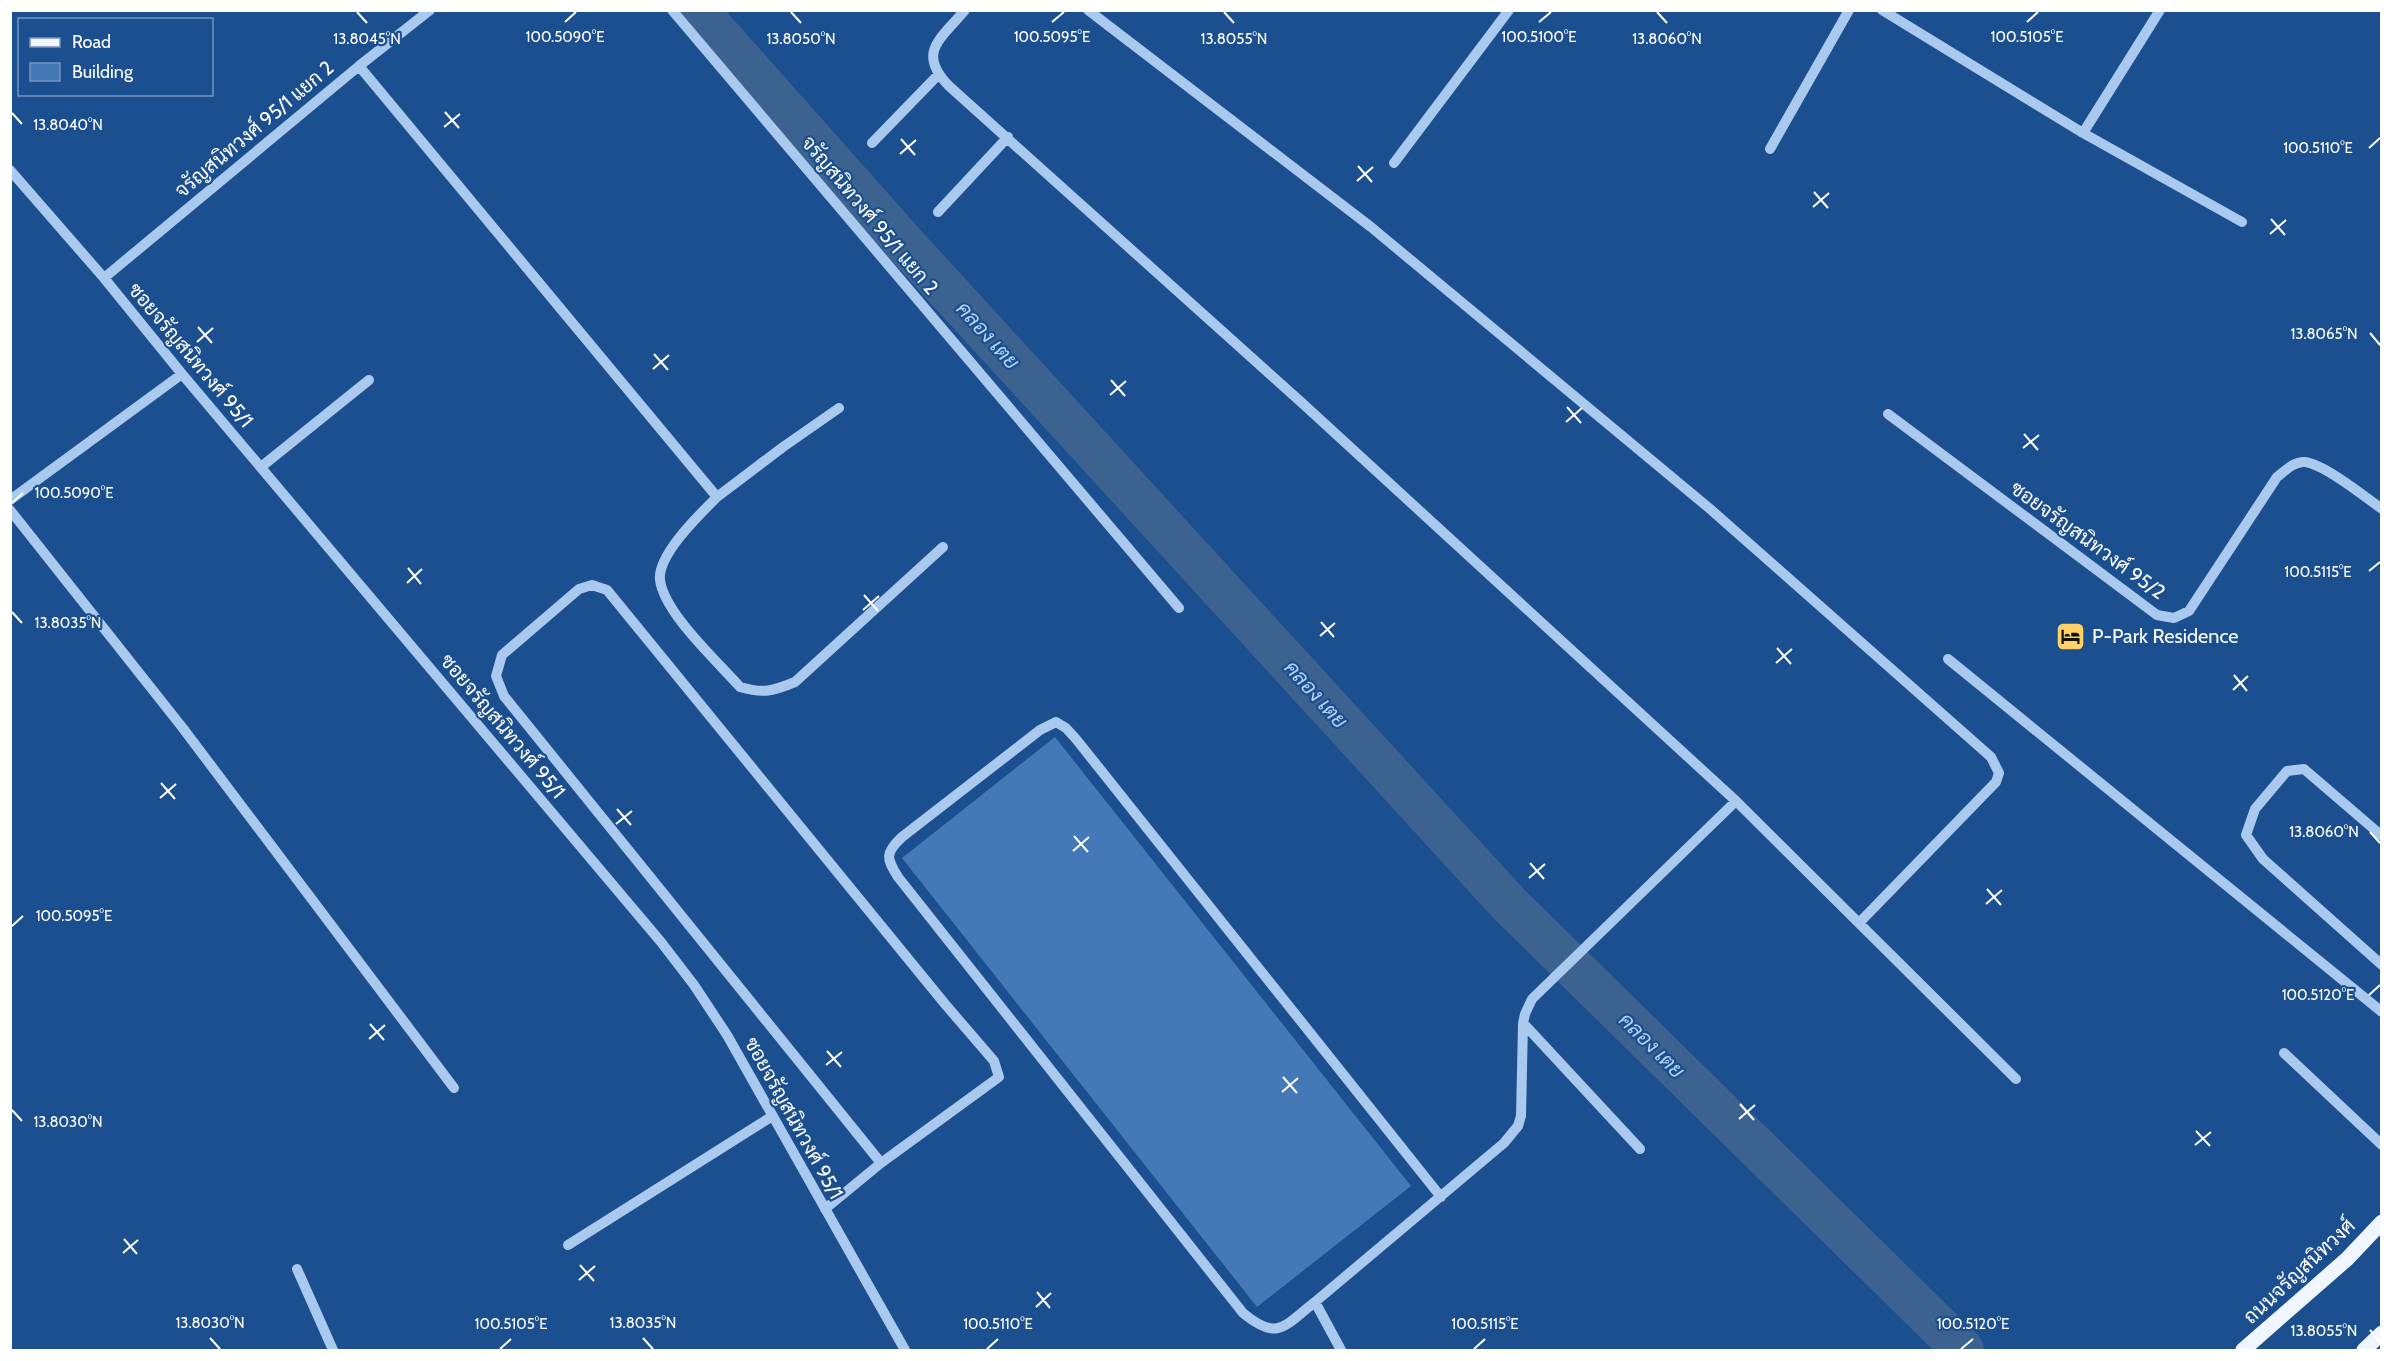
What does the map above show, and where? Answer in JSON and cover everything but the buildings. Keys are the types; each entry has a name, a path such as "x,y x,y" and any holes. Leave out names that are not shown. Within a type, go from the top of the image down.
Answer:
{"main road":[{"name":"ถนนจรัญสนิทวงศ์","path":"2243,1350 2347,1259 2382,1222"},
{"path":"2364,1350 2382,1333"}],"street":[{"name":"จรัญสนิทวงศ์ 95/1 แยก 2","path":"104,278 359,66 430,10"},
{"name":"จรัญสนิทวงศ์ 95/1 แยก 2","path":"672,10 1179,608"},
{"path":"965,10 936,45 932,56 933,66 938,75 1301,402 1736,801 2016,1079"},
{"path":"1088,10 1371,227 1709,508 1991,757 1999,773 1996,782 1860,922"},
{"path":"1394,163 1509,10"},
{"path":"1770,149 1849,10"},
{"path":"1882,10 2084,133 2242,222"},
{"path":"2084,133 2160,10"},
{"path":"359,66 717,497"},
{"path":"872,143 938,75"},
{"path":"938,212 1008,137"},
{"name":"ซอยจรัญสนิทวงศ์ 95/1","path":"10,170 104,278 182,374 661,942 694,985 727,1035 771,1117 905,1350"},
{"path":"10,500 182,374"},
{"path":"261,467 369,380"},
{"path":"839,408 717,497 681,534 665,561 660,579 670,609 740,687 770,692 795,682 944,547"},
{"name":"ซอยจรัญสนิทวงศ์ 95/2","path":"1888,414 2157,615 2174,618 2189,611 2277,477 2291,465 2305,462 2330,473 2382,509"},
{"path":"10,510 182,727 454,1088"},
{"path":"825,1209 881,1162 999,1077 994,1061 607,590 592,585 579,589 502,656 496,676 504,696 881,1162"},
{"path":"1948,659 2382,1012"},
{"path":"1441,1197 1076,739 1060,723 1056,722 1040,730 902,837 889,854 889,863 898,877 1243,1313 1262,1327 1275,1328 1287,1324 1315,1302 1441,1197 1504,1143 1518,1126 1523,1102 1523,1023 1532,999 1736,801"},
{"path":"2382,836 2304,769 2287,771 2254,809 2246,835 2263,859 2382,965"},
{"path":"1523,1023 1640,1149"},
{"path":"2284,1053 2382,1145"},
{"path":"568,1245 771,1117"},
{"path":"297,1269 333,1350"},
{"path":"1315,1302 1341,1350"}],"waterway":[{"name":"คลอง เตย","path":"697,10 904,243 1509,904 1963,1350"}],"place":[{"name":"P-Park Residence","path":"2071,636"}]}
